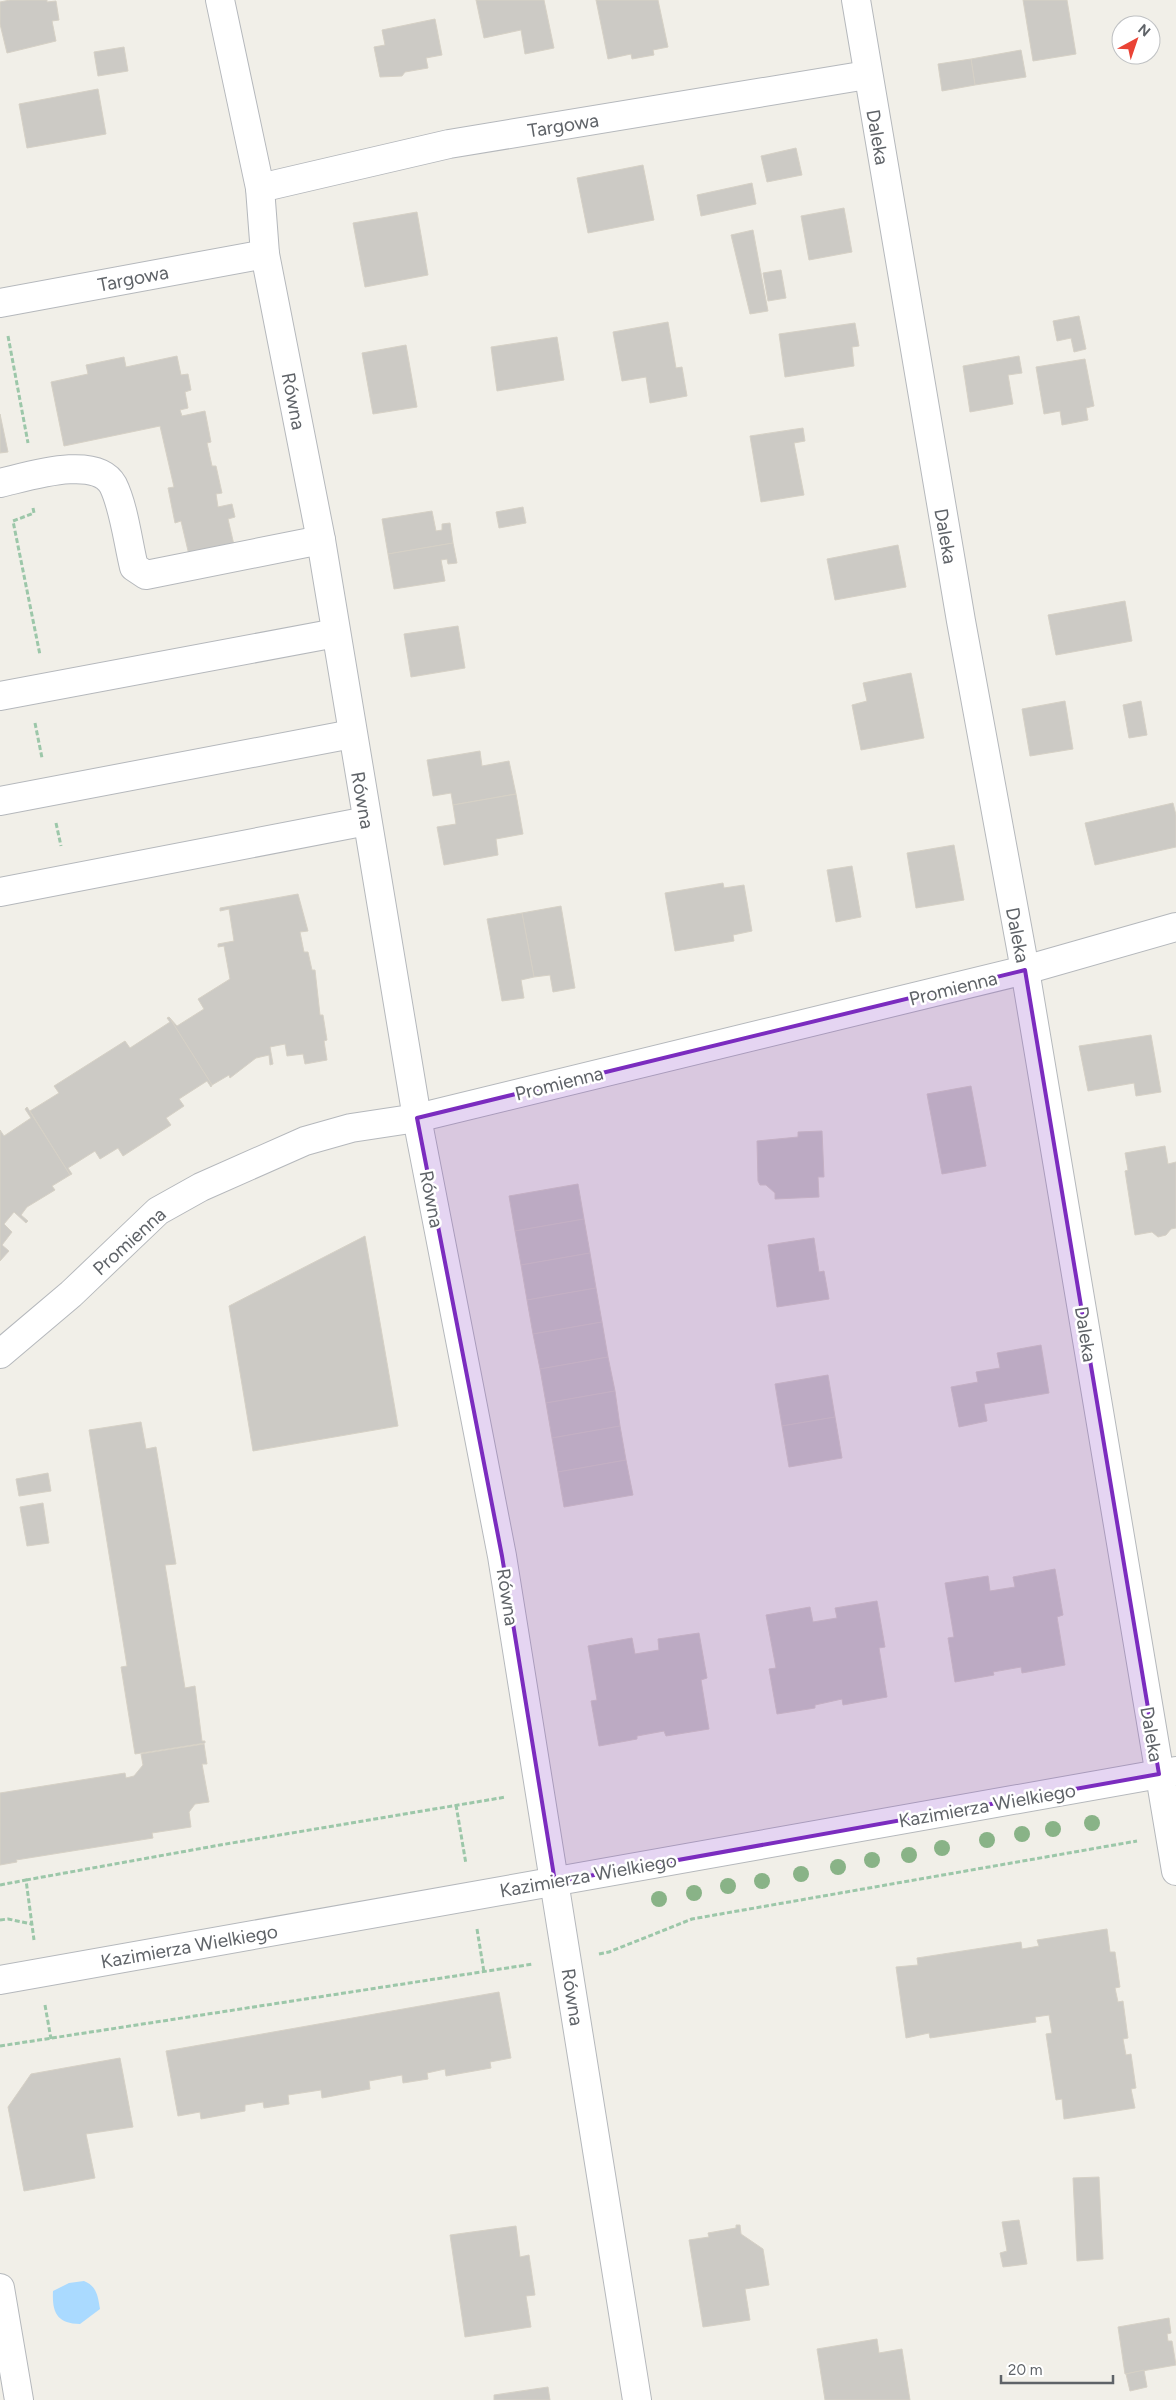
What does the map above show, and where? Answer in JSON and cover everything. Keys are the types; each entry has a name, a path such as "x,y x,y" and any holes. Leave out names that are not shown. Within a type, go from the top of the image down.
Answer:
{"street":[{"name":"Równa","path":"220,0 260,188 265,254 321,540 417,1118 502,1556 539,1792 556,1882 637,2400"},
{"name":"Daleka","path":"856,0 961,621 1026,970 1167,1773 1170,1835 1176,1871"},
{"name":"Targowa","path":"260,188 449,144 868,75"},
{"name":"Targowa","path":"1,303 265,254"},
{"path":"0,483 64,469 96,470 112,484 122,515 134,567 146,575 321,540"},
{"path":"0,696 336,634"},
{"path":"0,801 352,734"},
{"path":"0,892 367,821"},
{"name":"Promienna","path":"0,1354 72,1294 158,1211 201,1187 305,1141 351,1128 417,1118 1026,970 1176,927"},
{"name":"Kazimierza Wielkiego","path":"0,1980 1167,1773"},
{"path":"0,2288 19,2400"}],"path":[{"path":"1,303 29,445 26,477 34,513 13,520 41,656 34,716 68,879"},
{"path":"0,1885 220,1845 539,1792"},
{"path":"0,2046 609,1952 692,1919 1170,1835"},
{"path":"0,1920 8,1919 32,1924 26,1880"}],"highlighted area":[{"path":"1025,970 1159,1774 555,1882 502,1556 417,1118"}],"water":[{"path":"84,2281 94,2289 100,2309 80,2324 66,2322 55,2311 53,2291 69,2283"}],"building":[{"path":"10,0 56,1 59,20 52,21 56,41 7,53 0,24 0,2"},
{"path":"476,0 544,0 554,48 525,54 521,30 484,38"},
{"path":"596,0 658,0 668,47 653,50 654,55 632,59 631,54 608,59"},
{"path":"1023,0 1067,0 1076,54 1033,61"},
{"path":"435,19 442,55 426,58 428,68 405,72 402,76 380,77 374,47 385,45 382,30"},
{"path":"124,47 128,71 98,76 94,52"},
{"path":"1021,50 1026,77 975,85 971,59"},
{"path":"971,59 975,85 942,91 938,64"},
{"path":"98,89 106,134 27,148 19,104"},
{"path":"796,148 802,175 767,182 761,156"},
{"path":"643,165 654,220 588,233 577,178"},
{"path":"752,183 756,204 701,216 697,195"},
{"path":"844,208 852,252 809,260 801,216"},
{"path":"417,212 428,275 365,287 353,223"},
{"path":"753,230 768,311 750,314 731,235"},
{"path":"781,270 786,298 768,301 763,273"},
{"path":"1079,316 1086,349 1074,352 1071,338 1057,341 1053,321"},
{"path":"668,322 676,368 682,367 687,396 650,403 646,377 622,381 613,332"},
{"path":"855,323 859,346 852,347 854,366 785,377 779,334"},
{"path":"557,337 564,380 497,391 491,347"},
{"path":"406,345 417,407 373,414 362,353"},
{"path":"177,356 181,375 188,374 191,390 185,392 188,408 180,410 182,416 205,411 211,442 207,443 212,466 216,466 222,493 216,494 218,507 232,504 235,517 228,519 234,545 189,555 181,521 175,523 168,488 174,487 160,426 64,446 51,382 88,374 86,365 124,357 126,367"},
{"path":"1019,356 1022,373 1008,375 1013,404 970,412 963,366"},
{"path":"1085,359 1094,406 1086,408 1088,420 1062,425 1060,411 1044,414 1036,367"},
{"path":"0,414 8,452 0,453"},
{"path":"803,428 805,441 794,443 804,495 761,502 750,436"},
{"path":"523,507 526,523 499,528 496,512"},
{"path":"432,511 436,531 442,530 442,524 450,523 453,543 388,554 382,519"},
{"path":"453,543 457,563 448,564 447,559 441,560 445,581 394,589 388,554"},
{"path":"898,545 906,587 835,600 827,559"},
{"path":"1125,601 1132,641 1056,655 1048,615"},
{"path":"458,626 465,668 411,677 404,634"},
{"path":"911,673 924,738 861,750 852,705 867,701 863,683"},
{"path":"1065,701 1073,749 1030,756 1022,709"},
{"path":"1141,701 1147,735 1129,738 1123,705"},
{"path":"480,751 482,766 509,761 516,794 453,805 451,793 433,796 427,760"},
{"path":"516,794 523,834 496,839 498,855 444,865 437,827 456,824 453,805"},
{"path":"1173,803 1176,815 1176,847 1095,865 1085,823"},
{"path":"954,845 964,900 916,908 907,853"},
{"path":"852,866 861,917 836,922 827,870"},
{"path":"723,883 724,888 744,885 752,931 733,935 734,941 675,951 665,893"},
{"path":"298,894 308,931 300,932 304,952 308,952 312,970 315,970 320,1015 323,1015 327,1040 324,1041 327,1060 305,1064 303,1054 287,1056 285,1044 270,1047 273,1064 270,1065 269,1055 256,1058 230,1078 229,1075 212,1085 169,1017 177,1026 204,1009 198,999 230,979 224,946 218,947 218,944 234,941 229,909 220,911 220,908"},
{"path":"561,906 575,988 553,992 550,975 534,977 522,913"},
{"path":"522,913 534,977 521,980 524,998 502,1001 487,919"},
{"path":"169,1017 212,1085 211,1087 207,1081 179,1099 184,1106 166,1118 171,1125 123,1156 118,1148 100,1159 95,1151 68,1168 72,1174 70,1175 30,1111 59,1093 54,1086 125,1041 130,1048 170,1022 167,1018"},
{"path":"1151,1035 1161,1092 1136,1096 1134,1083 1088,1091 1079,1046"},
{"path":"971,1086 986,1166 942,1174 927,1094"},
{"path":"27,1107 70,1175 52,1186 55,1190 27,1207 21,1215 28,1221 26,1223 14,1212 4,1224 12,1232 2,1245 9,1251 0,1261 0,1130 4,1136 31,1118 25,1109"},
{"path":"822,1131 824,1177 818,1177 819,1197 775,1199 775,1193 766,1185 760,1185 758,1181 757,1141 798,1137 798,1132"},
{"path":"1165,1146 1168,1164 1176,1162 1176,1228 1171,1229 1166,1235 1158,1237 1152,1232 1135,1235 1125,1171 1128,1170 1125,1153"},
{"path":"578,1184 584,1219 515,1231 509,1196"},
{"path":"584,1219 590,1253 521,1265 515,1231"},
{"path":"365,1236 398,1426 253,1451 229,1306"},
{"path":"814,1238 819,1272 824,1271 829,1299 777,1307 768,1245"},
{"path":"590,1253 596,1288 527,1300 521,1265"},
{"path":"596,1288 602,1322 533,1334 527,1300"},
{"path":"602,1322 608,1357 540,1369 533,1334"},
{"path":"1041,1345 1049,1393 984,1404 987,1421 959,1427 951,1387 978,1382 976,1372 1000,1368 997,1353"},
{"path":"608,1357 615,1391 546,1403 540,1369"},
{"path":"828,1375 835,1417 782,1426 775,1384"},
{"path":"615,1391 620,1426 552,1438 546,1403"},
{"path":"835,1417 842,1458 789,1467 782,1426"},
{"path":"141,1422 146,1449 156,1447 176,1564 165,1565 185,1688 195,1686 202,1741 205,1741 205,1743 135,1754 121,1667 127,1666 89,1430"},
{"path":"620,1426 626,1460 558,1472 552,1438"},
{"path":"626,1460 633,1495 564,1507 558,1472"},
{"path":"48,1473 51,1491 19,1496 16,1479"},
{"path":"43,1503 49,1543 27,1546 20,1507"},
{"path":"1055,1569 1063,1615 1057,1617 1065,1665 1022,1673 1021,1667 993,1672 994,1675 955,1682 948,1638 954,1637 945,1583 988,1576 990,1591 1015,1587 1013,1577"},
{"path":"877,1601 885,1647 879,1648 887,1697 843,1705 842,1699 815,1705 815,1708 777,1714 769,1669 776,1668 766,1615 810,1607 813,1622 837,1618 835,1608"},
{"path":"699,1633 707,1678 701,1680 709,1729 666,1736 664,1731 637,1736 637,1739 599,1746 591,1701 597,1700 588,1646 632,1638 635,1654 659,1650 658,1639"},
{"path":"204,1744 207,1764 202,1764 209,1802 195,1804 189,1812 191,1827 152,1833 153,1838 16,1860 17,1862 0,1865 0,1793 125,1773 126,1778 134,1776 143,1765 141,1754"},
{"path":"1107,1929 1110,1952 1115,1952 1120,1987 1115,1988 1118,2002 1123,2001 1128,2038 1123,2039 1126,2055 1131,2054 1136,2088 1131,2089 1135,2108 1064,2119 1062,2099 1056,2100 1046,2034 1052,2033 1049,2015 1035,2017 1036,2022 930,2038 929,2033 906,2038 896,1967 918,1965 917,1958 1021,1942 1022,1949 1039,1946 1037,1940"},
{"path":"499,1992 511,2058 490,2062 491,2068 446,2076 445,2069 427,2073 428,2079 403,2083 402,2075 369,2081 370,2089 322,2098 321,2090 288,2095 289,2104 264,2108 263,2102 245,2105 245,2111 201,2119 200,2112 178,2116 166,2051"},
{"path":"120,2058 133,2127 86,2134 95,2178 24,2191 8,2107 31,2074"},
{"path":"1099,2177 1103,2259 1077,2261 1073,2178"},
{"path":"1019,2220 1027,2264 1003,2267 1000,2253 1007,2251 1002,2222"},
{"path":"736,2225 740,2225 741,2234 763,2249 769,2285 745,2289 750,2320 703,2327 689,2240 709,2237 708,2233 736,2228"},
{"path":"516,2226 520,2257 529,2255 535,2295 526,2296 531,2327 465,2337 450,2235"},
{"path":"1169,2318 1171,2333 1167,2334 1168,2341 1172,2341 1176,2365 1125,2374 1118,2327"},
{"path":"877,2339 879,2353 902,2349 910,2400 825,2400 817,2349"},
{"path":"1144,2370 1147,2387 1130,2391 1126,2374"},
{"path":"548,2387 550,2400 494,2400 494,2395"}]}
